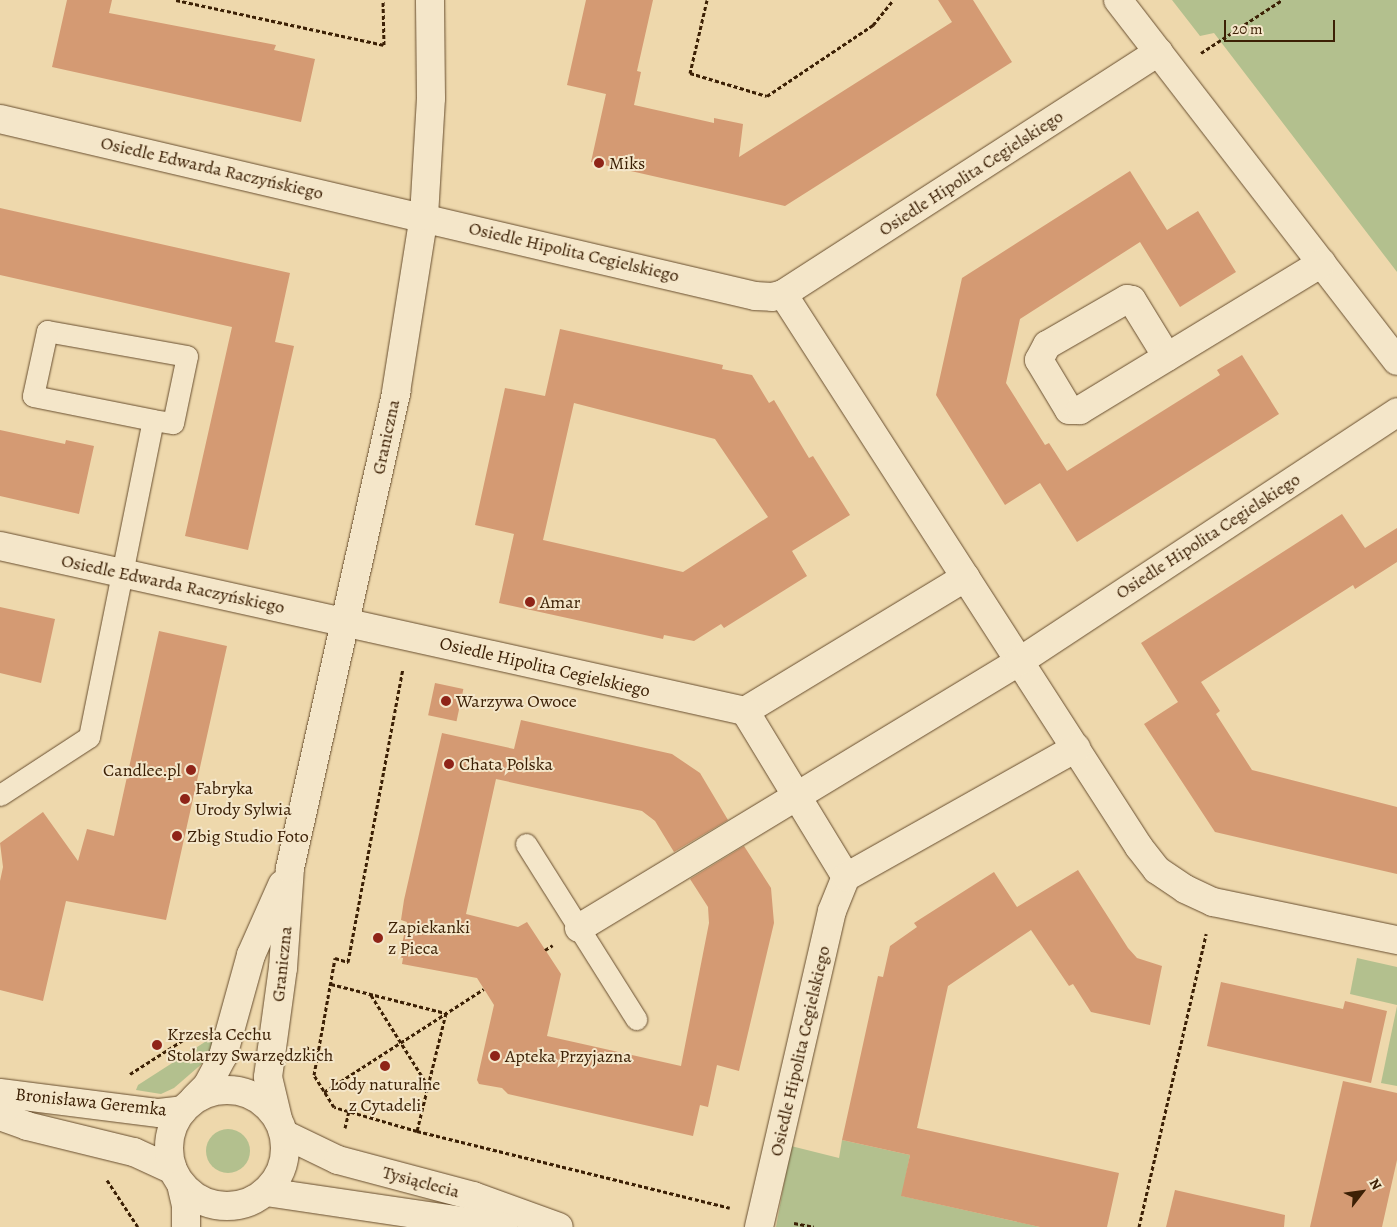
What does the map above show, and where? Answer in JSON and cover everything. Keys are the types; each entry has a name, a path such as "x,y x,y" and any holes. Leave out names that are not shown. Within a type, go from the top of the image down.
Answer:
{"street":[{"name":"Graniczna","path":"281,1126 268,1077 283,968 290,868 405,348 424,216 431,98 430,0"},
{"path":"1118,0 1397,361"},
{"name":"Osiedle Hipolita Cegielskiego","path":"424,216 755,296 783,294 1166,62"},
{"name":"Osiedle Edwarda Raczyńskiego","path":"0,119 424,216"},
{"path":"1167,357 1132,300 1127,299 1047,345 1039,360 1069,410 1074,411 1167,357 1322,263"},
{"path":"783,294 1139,847 1157,870 1185,889 1213,902 1397,940"},
{"name":"Osiedle Hipolita Cegielskiego","path":"579,928 1020,661 1397,412"},
{"name":"Osiedle Edwarda Raczyńskiego","path":"0,546 345,622"},
{"path":"966,577 745,711 846,877 1076,748"},
{"name":"Osiedle Hipolita Cegielskiego","path":"345,622 745,711"},
{"name":"Graniczna","path":"188,1105 207,1086 223,1056 251,955 290,868"},
{"name":"Osiedle Hipolita Cegielskiego","path":"760,1221 832,910 846,877"},
{"path":"186,1227 186,1205 177,1177 170,1138 188,1105 217,1091 241,1091 262,1102 281,1126 283,1166 234,1227"},
{"name":"Bronisława Geremka","path":"0,1092 158,1113 188,1105"},
{"name":"Bronisława Geremka","path":"0,1116 27,1126 109,1146 155,1160 177,1177"},
{"name":"Tysiąclecia","path":"281,1126 338,1160 472,1196 559,1227"},
{"path":"177,1177 206,1203 237,1206 259,1196"},
{"name":"Tysiąclecia","path":"259,1196 503,1227"}],"lane":[{"path":"47,331 187,356 173,423 153,420 33,396 47,331"},
{"path":"0,795 90,737 120,572 153,420"},
{"path":"526,844 636,1019"}],"path":[{"path":"176,0 384,45 383,0"},
{"path":"707,0 690,73 767,96 873,25 893,0"},
{"path":"1166,62 1282,0"},
{"path":"409,636 348,962 335,958 314,1075 334,1107 417,1131 760,1221 814,1227"},
{"path":"1139,1227 1213,902"},
{"path":"331,984 446,1013"},
{"path":"324,1092 484,989"},
{"path":"370,994 428,1086"},
{"path":"417,1131 446,1013"},
{"path":"109,1146 103,1174 138,1227"}],"green space":[{"path":"1172,0 1397,0 1397,272 1214,33 1200,36"},
{"path":"1357,958 1397,967 1397,1005 1350,994"},
{"path":"1397,1006 1397,1086 1381,1083"},
{"path":"208,1040 215,1042 204,1062 174,1088 161,1094 136,1090 138,1085"},
{"path":"228,1129 240,1133 246,1139 250,1151 246,1163 240,1169 228,1173 216,1169 210,1163 206,1151 210,1139 216,1133"},
{"path":"842,1140 910,1155 902,1196 1040,1227 776,1227 791,1146 839,1158"}],"building":[{"path":"67,0 112,0 109,13 276,45 274,50 315,59 301,122 52,67"},
{"path":"586,0 653,0 637,71 641,72 634,105 714,123 714,118 743,124 739,157 952,22 938,0 973,0 1012,62 785,206 591,162 606,94 567,85"},
{"path":"1130,171 1167,230 1198,211 1236,272 1180,307 1140,242 1020,319 1006,383 1045,445 1049,443 1067,471 1220,375 1217,370 1242,355 1279,414 1077,542 1040,483 1005,505 936,395 962,278"},
{"path":"0,208 290,273 275,342 294,346 248,550 185,536 232,327 0,275"},
{"path":"560,329 723,365 722,369 752,375 769,403 774,400 809,458 813,456 850,515 792,551 807,576 724,628 721,624 694,641 664,635 663,639 499,603 514,534 475,525 505,388 545,396","holes":["574,403 715,439 768,517 683,572 543,540"]},
{"path":"0,430 65,444 66,440 94,446 79,514 0,496"},
{"path":"1342,514 1365,548 1397,528 1397,562 1355,589 1353,585 1201,682 1220,711 1216,714 1252,770 1397,807 1397,874 1215,832 1144,724 1178,702 1141,643"},
{"path":"0,607 55,619 41,683 0,673"},
{"path":"159,631 227,646 166,920 66,901 43,1001 0,990 0,881 3,867 0,843 43,812 78,861 87,829 114,836"},
{"path":"435,683 463,689 457,721 428,715"},
{"path":"521,720 672,754 700,773 728,820 674,852 655,821 642,811 496,779 466,914 518,927 527,922 561,974 547,1036 681,1066 709,923 708,907 690,879 744,846 771,888 774,923 739,1071 717,1065 708,1107 700,1105 693,1136 508,1094 502,1088 479,1084 477,1080 494,1005 484,989 477,978 402,964 403,958 399,957 407,922 401,920 404,900 442,733 514,749"},
{"path":"1078,870 1128,948 1137,958 1162,966 1150,1025 1091,1012 1073,984 1069,986 1031,930 948,986 917,1128 1119,1173 1107,1227 1040,1227 901,1196 910,1155 842,1140 878,976 883,977 890,946 917,927 914,923 994,872 1017,907"},
{"path":"1221,982 1343,1009 1345,1001 1387,1011 1371,1083 1207,1046"},
{"path":"1343,1081 1397,1093 1397,1160 1382,1227 1310,1227"},
{"path":"1175,1190 1285,1215 1284,1227 1166,1227"}],"place":[{"name":"Miks","path":"599,163"},
{"name":"Amar","path":"530,602"},
{"name":"Warzywa Owoce","path":"446,701"},
{"name":"Chata Polska","path":"449,764"},
{"name":"Candlee.pl","path":"191,770"},
{"name":"Fabryka Urody Sylwia","path":"185,799"},
{"name":"Zbig Studio Foto","path":"177,836"},
{"name":"Zapiekanki z Pieca","path":"378,938"},
{"name":"Krzesła Cechu Stolarzy Swarzędzkich","path":"157,1045"},
{"name":"Apteka Przyjazna","path":"495,1056"},
{"name":"Lody naturalne z Cytadeli","path":"385,1066"}]}
